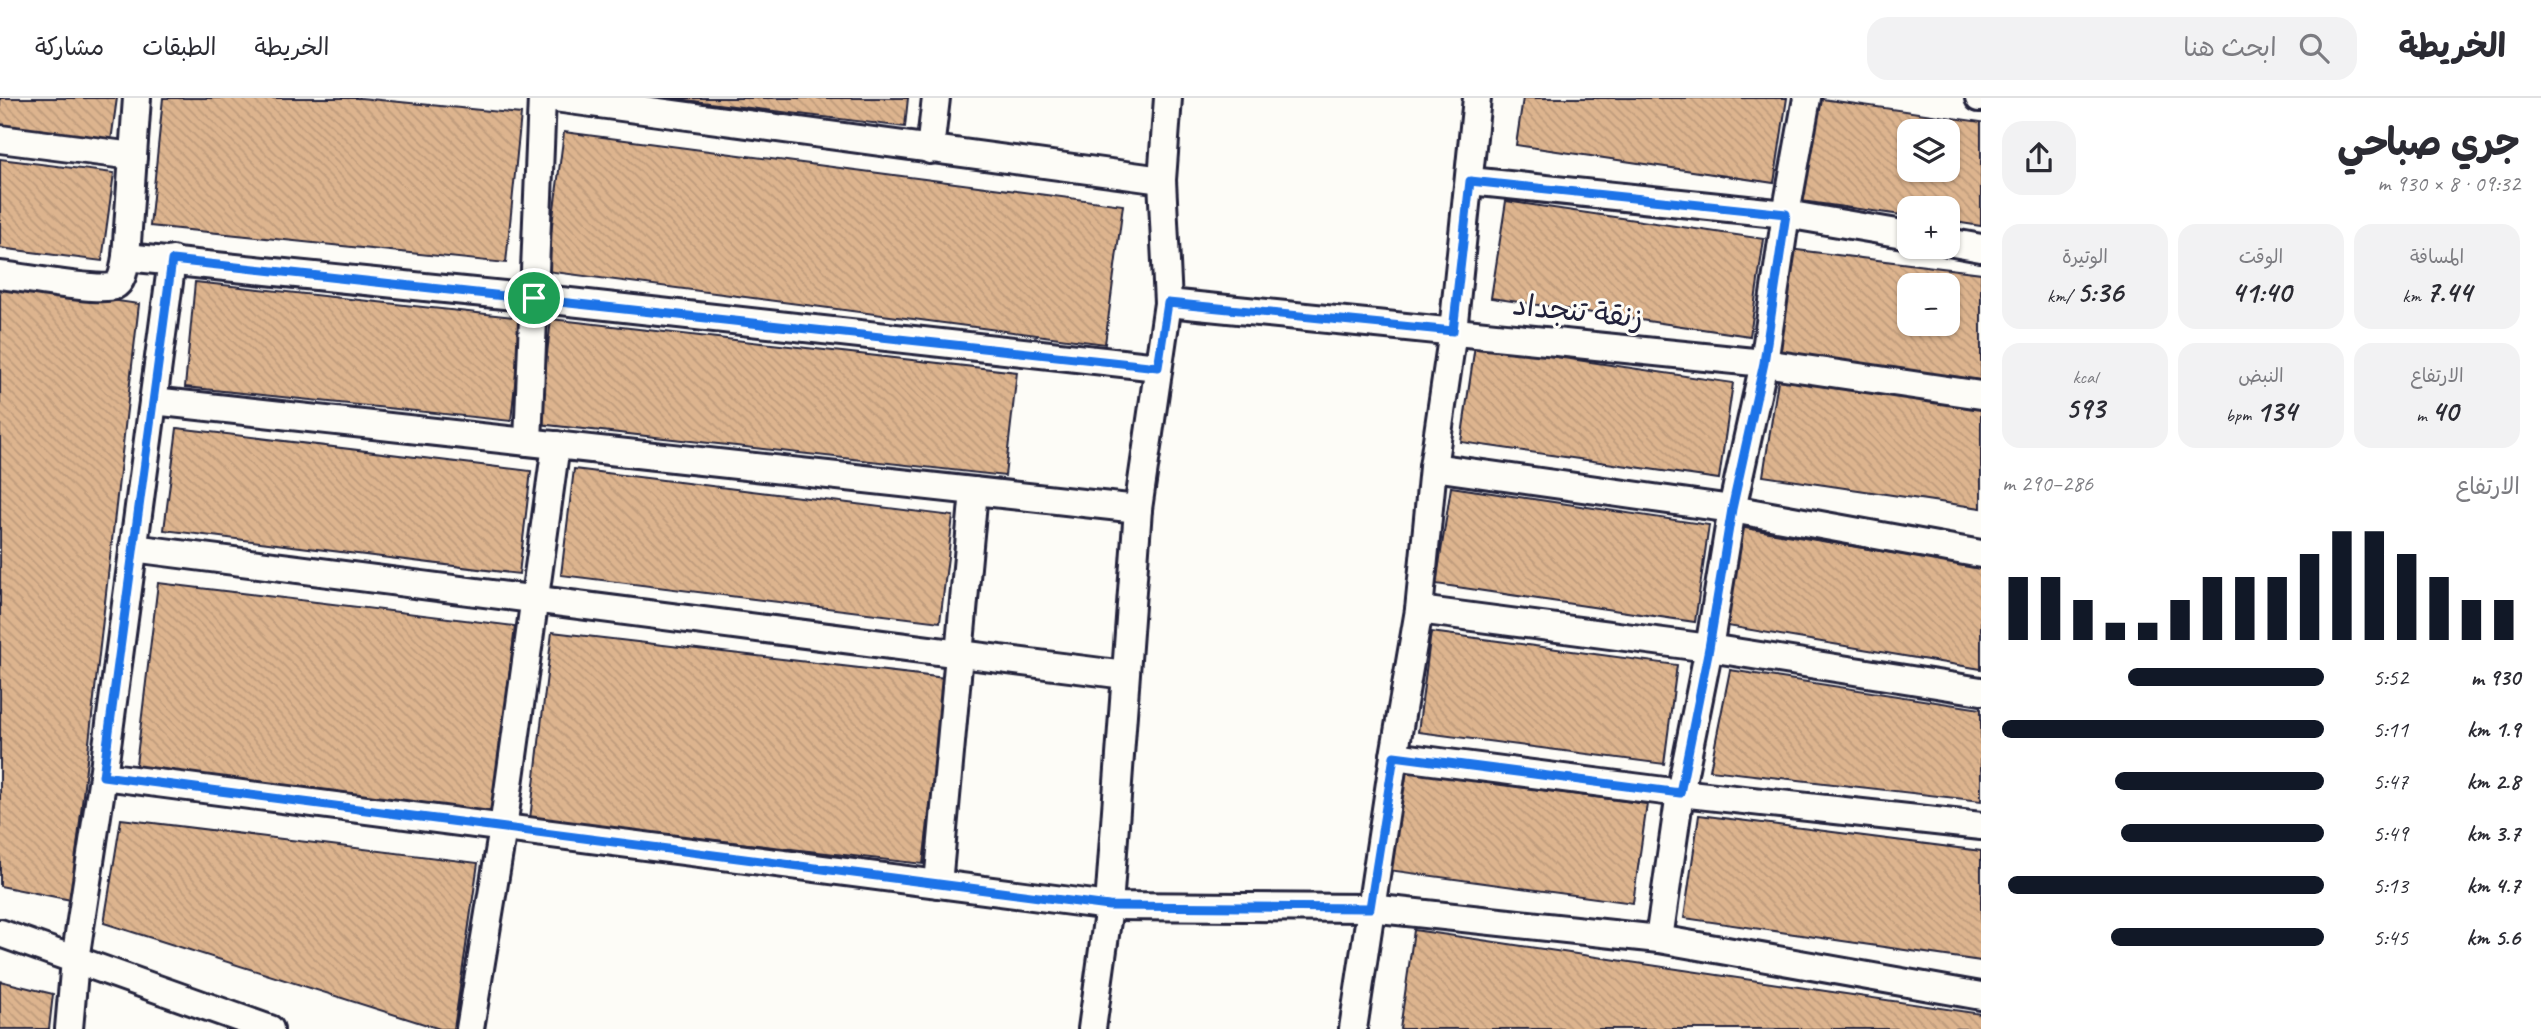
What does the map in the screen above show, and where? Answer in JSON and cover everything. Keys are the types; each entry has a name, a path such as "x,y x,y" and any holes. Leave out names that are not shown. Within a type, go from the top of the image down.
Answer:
{"street":[{"path":"0,275 105,287 114,285 122,277 127,257 137,98"},
{"path":"528,442 542,98"},
{"path":"555,98 1162,180"},
{"path":"930,150 936,98"},
{"path":"1092,1029 1109,906 1138,509 1168,303 1162,180 1168,98"},
{"path":"1353,1029 1419,610 1433,467 1453,331 1470,181 1477,98"},
{"path":"1659,939 1680,793 1709,648 1732,509 1764,363 1786,214 1807,98"},
{"path":"0,139 133,156"},
{"path":"1470,181 1786,214 1897,233"},
{"path":"1960,244 1981,248"},
{"path":"127,257 534,298 1158,367"},
{"path":"69,1029 75,960 103,776 172,260"},
{"name":"زنقة تنجداد","path":"1168,303 1764,363 1981,395"},
{"path":"152,401 1138,509"},
{"path":"470,1029 503,828 556,445"},
{"path":"1433,467 1732,509 1981,554"},
{"path":"938,884 974,491"},
{"path":"133,548 1125,676"},
{"path":"1419,610 1709,648 1981,691"},
{"path":"1394,756 1680,793 1981,826"},
{"path":"103,776 1109,906 1370,908 1659,939 1981,996"},
{"path":"0,933 270,1029"}],"building":[{"path":"0,98 117,98 111,141 0,125"},
{"path":"163,98 360,98 521,114 506,263 150,226"},
{"path":"669,98 908,98 905,127"},
{"path":"1523,98 1787,98 1774,183 1516,145"},
{"path":"1815,98 1981,122 1981,226 1960,223 1960,196 1897,196 1897,214 1801,201"},
{"path":"564,132 1123,205 1105,344 546,271"},
{"path":"0,159 114,173 102,261 0,248"},
{"path":"1506,201 1764,239 1750,336 1491,298"},
{"path":"1789,249 1981,273 1981,383 1775,357"},
{"path":"195,282 522,318 511,421 185,387"},
{"path":"0,284 139,304 71,900 0,886"},
{"path":"551,319 1017,372 1005,476 539,424"},
{"path":"1475,345 1733,383 1719,479 1461,442"},
{"path":"1779,374 1981,406 1981,508 1763,476"},
{"path":"177,428 531,471 519,574 164,530"},
{"path":"574,469 953,516 940,622 561,575"},
{"path":"1451,487 1709,525 1695,622 1436,584"},
{"path":"1739,527 1981,568 1981,669 1722,625"},
{"path":"158,583 515,626 493,816 135,773"},
{"path":"552,632 945,678 923,864 530,819"},
{"path":"1431,632 1677,665 1664,764 1418,732"},
{"path":"1730,670 1981,709 1981,801 1710,770"},
{"path":"1401,771 1647,804 1633,903 1388,870"},
{"path":"1699,815 1981,851 1981,961 1684,918"},
{"path":"121,819 478,863 454,1029 440,1029 104,923"},
{"path":"1414,930 1981,1014 1981,1029 1400,1029"},
{"path":"0,981 53,994 49,1029 0,1029"}],"route":[{"path":"1470,181 1786,214 1764,363 1732,509 1709,648 1680,793 1394,756 1370,908 1109,906 103,776 172,260 534,298 1158,367 1168,303 1453,331 1470,181"}]}
